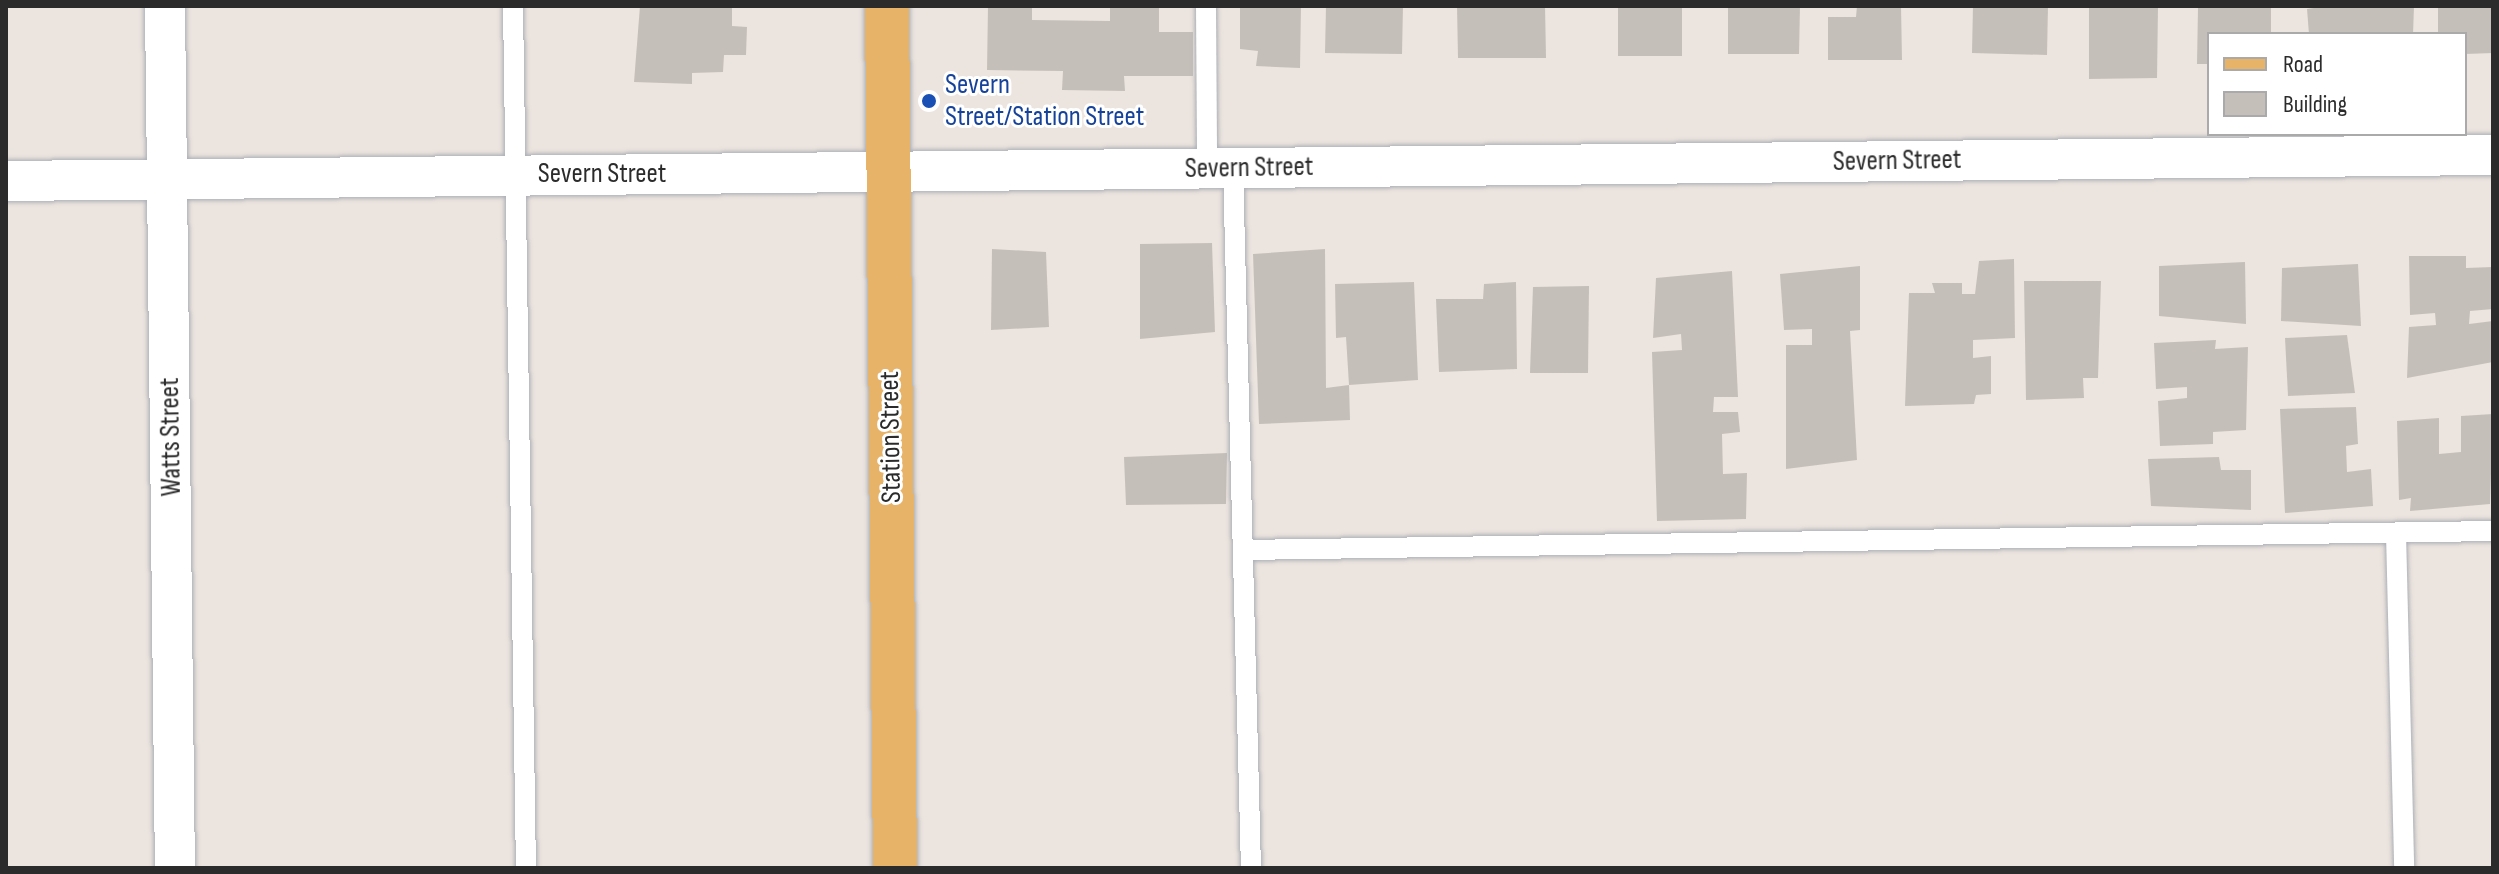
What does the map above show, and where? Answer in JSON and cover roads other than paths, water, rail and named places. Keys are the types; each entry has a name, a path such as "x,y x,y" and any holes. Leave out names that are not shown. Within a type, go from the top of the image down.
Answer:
{"main road":[{"name":"Station Street","path":"887,6 895,868"}],"street":[{"name":"Watts Street","path":"165,6 175,868"},
{"name":"Severn Street","path":"6,181 2493,155"}],"lane":[{"path":"513,6 526,868"},
{"path":"1206,6 1220,168 1243,550 1251,868"},
{"path":"1243,550 2493,531"},
{"path":"2396,533 2404,868"}],"place":[{"name":"Severn Street/Station Street","path":"929,101"}]}
